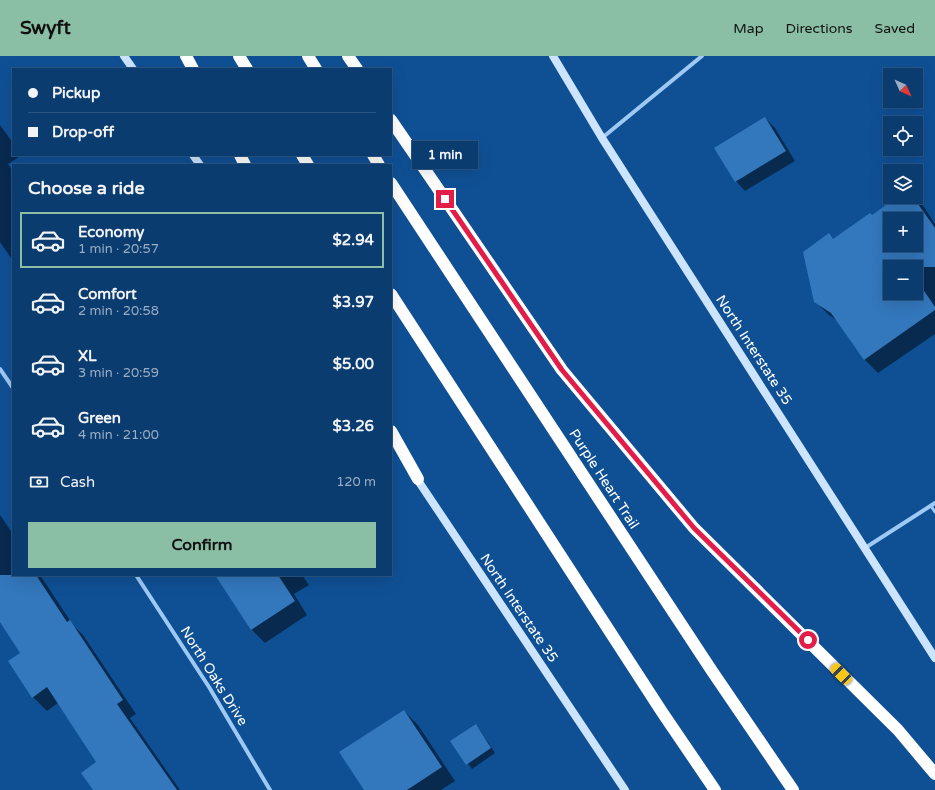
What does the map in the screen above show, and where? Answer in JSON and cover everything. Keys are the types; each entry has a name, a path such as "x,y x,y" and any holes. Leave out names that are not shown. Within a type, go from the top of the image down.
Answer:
{"highway":[{"path":"186,56 192,68"},
{"path":"239,56 246,68"},
{"path":"308,56 315,68"},
{"path":"348,56 355,68"},
{"path":"392,121 562,370 694,528 898,730 935,774"},
{"name":"Purple Heart Trail","path":"392,185 712,671 793,790"},
{"path":"392,296 714,790"},
{"path":"392,432 418,479"}],"main road":[{"path":"124,56 133,68"},
{"name":"North Interstate 35","path":"552,56 602,138 935,658"},
{"name":"North Interstate 35","path":"392,442 418,479 625,790"}],"street":[{"path":"602,138 702,56"},
{"path":"0,369 12,387"},
{"path":"865,548 933,505"},
{"name":"North Oaks Drive","path":"137,576 209,687 270,790"}],"lane":[{"path":"933,505 935,512"}],"building":[{"path":"765,117 786,151 735,182 714,148"},
{"path":"887,204 918,204 935,228 935,267 923,267 923,260 883,260 883,300 923,300 923,289 935,307 935,310 864,360 831,313 814,302 803,252 829,233 833,239 870,213 872,215"},
{"path":"0,575 37,576 67,622 70,620 123,700 117,704 177,790 93,790 81,773 96,762 47,687 32,698 8,661 20,653 0,622"},
{"path":"216,576 279,576 295,601 251,630"},
{"path":"404,710 442,767 407,790 364,790 339,752"},
{"path":"476,724 491,748 466,765 450,741"}],"route":[{"path":"445,199 562,370 694,528 808,640"}]}
